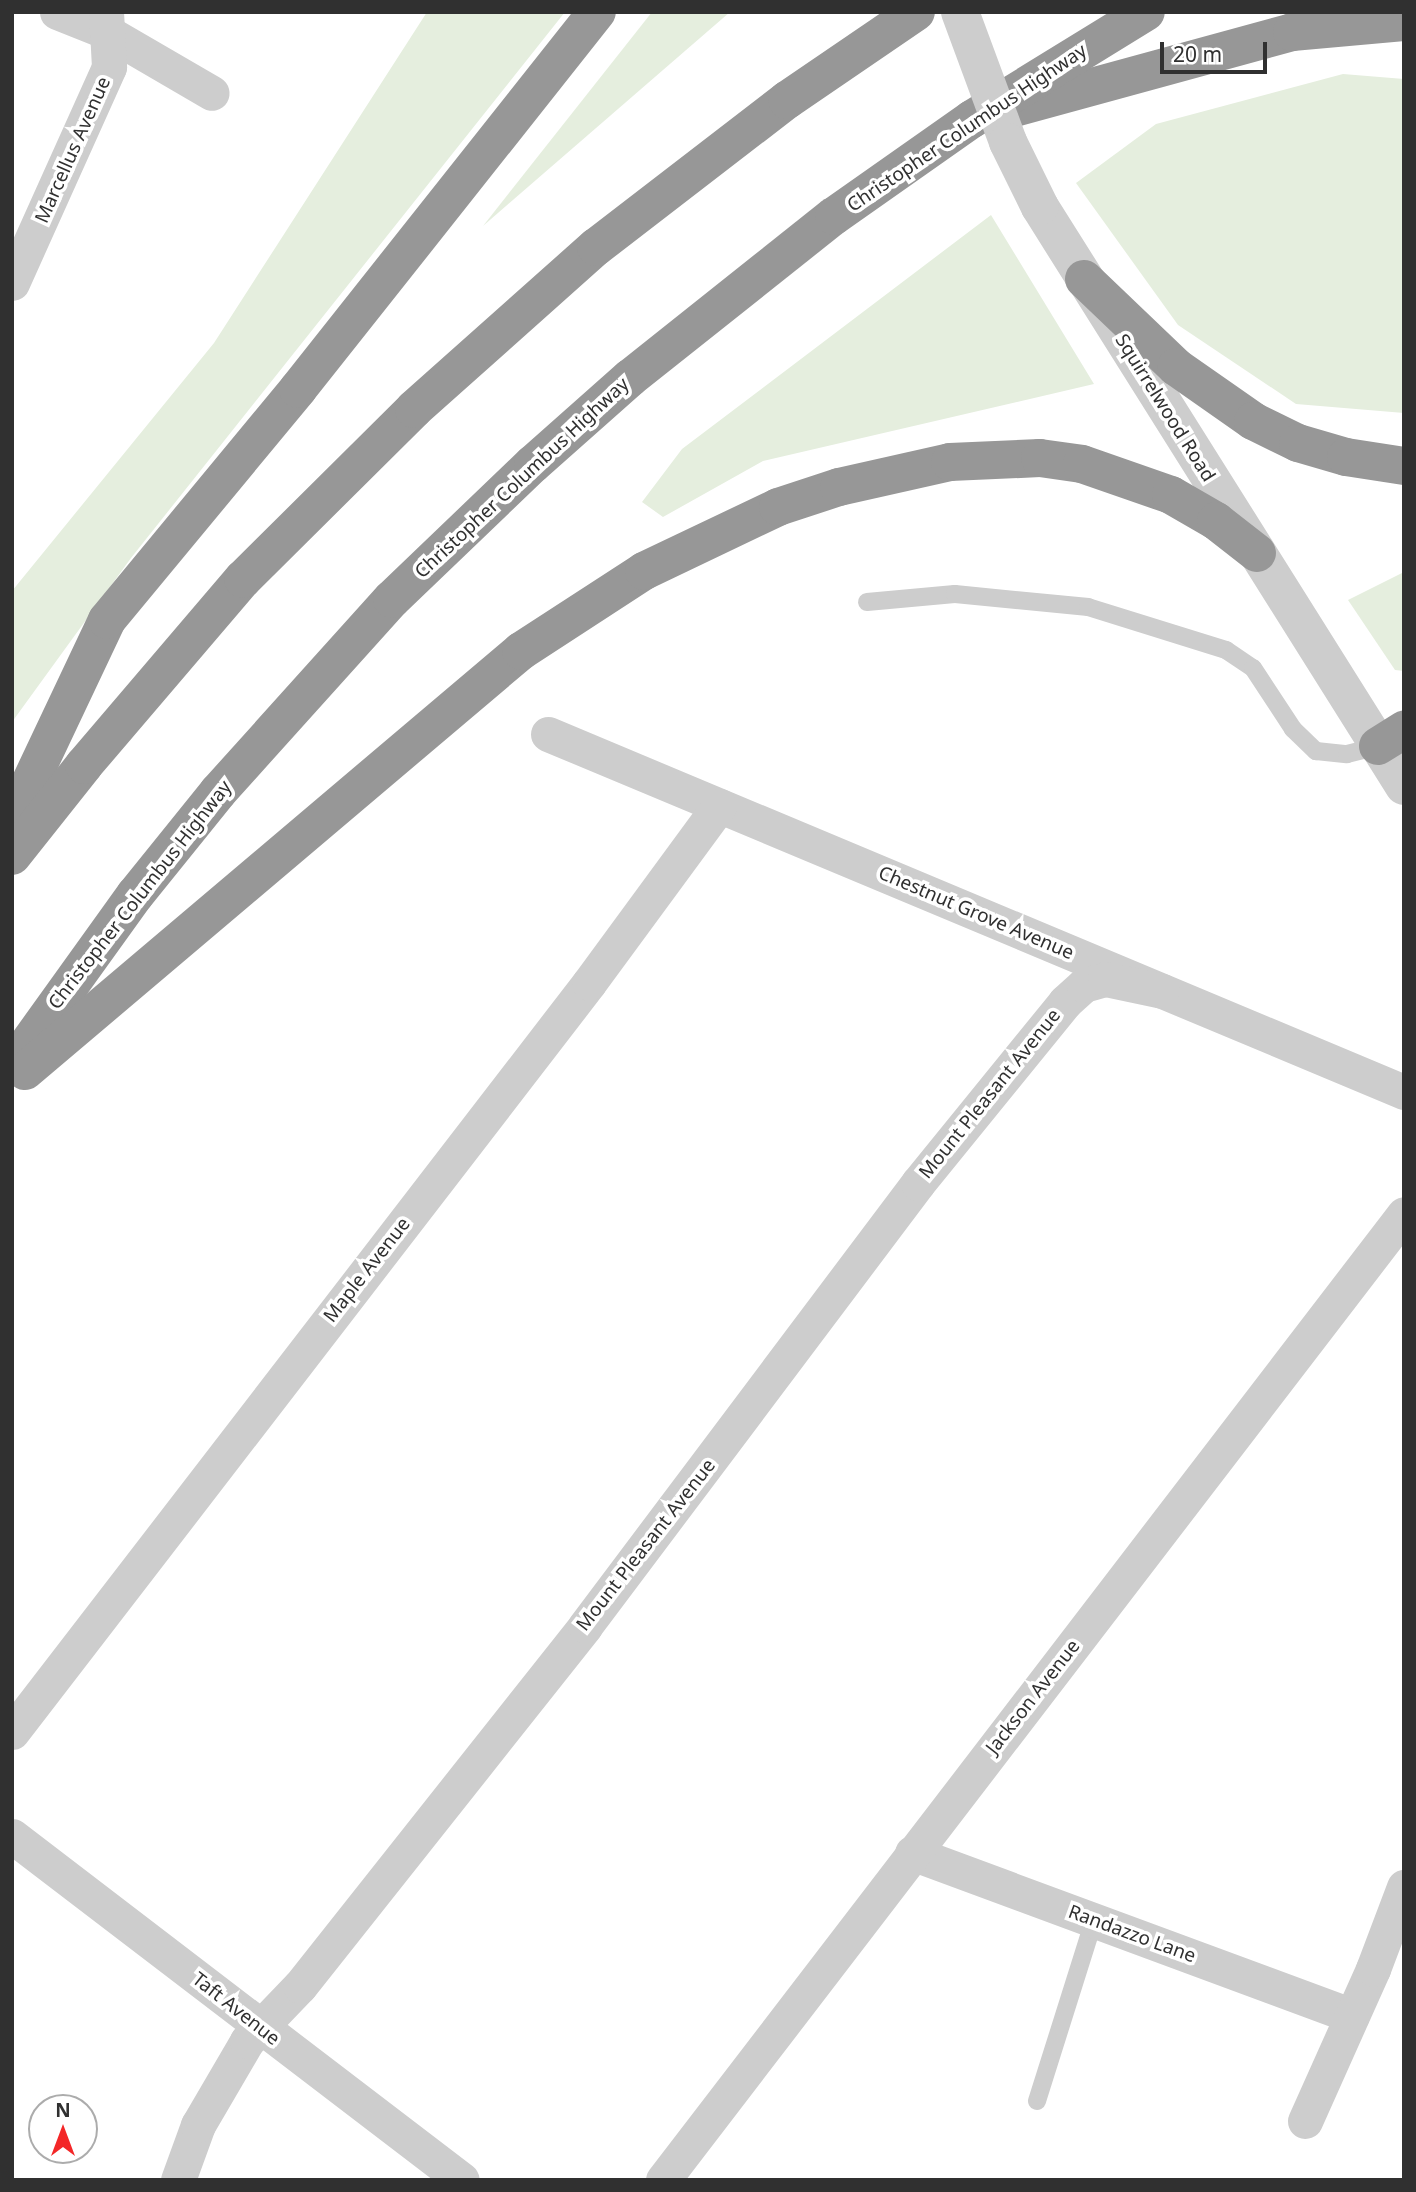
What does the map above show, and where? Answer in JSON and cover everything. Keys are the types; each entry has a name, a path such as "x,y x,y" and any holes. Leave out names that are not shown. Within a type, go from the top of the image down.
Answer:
{"highway":[{"path":"12,821 107,620 298,389 597,12"},
{"path":"12,856 92,754 243,579 414,408 606,239 787,100 916,12"},
{"name":"Christopher Columbus Highway","path":"12,1066 135,895 218,792 393,599 630,378 834,216 972,119 1146,12"},
{"path":"972,119 1292,32 1404,22"},
{"path":"1084,279 1176,367 1253,421 1310,446 1404,466"},
{"path":"12,1082 521,651 644,571 778,507 839,486 950,462 1040,458 1093,467 1171,495 1216,521 1257,553"}],"street":[{"path":"57,12 107,22 212,93"},
{"name":"Squirrelwood Road","path":"960,12 1008,142 1040,207 1257,553 1391,738 1404,786"},
{"name":"Marcellus Avenue","path":"12,282 109,67 107,22"},
{"name":"Chestnut Grove Avenue","path":"548,734 1404,1092"},
{"name":"Maple Avenue","path":"12,1732 580,994 719,806"},
{"name":"Mount Pleasant Avenue","path":"178,2180 222,2079 259,2028 300,1986 584,1626 918,1183 1065,1002 1084,985 1105,979 1162,991"},
{"name":"Jackson Avenue","path":"663,2180 1404,1214"},
{"name":"Taft Avenue","path":"12,1836 259,2028 462,2180"},
{"name":"Randazzo Lane","path":"912,1853 1352,2016"},
{"path":"1305,2121 1352,2016 1404,1886"}],"lane":[{"path":"867,603 955,594 1088,607 1226,650 1253,668 1293,729 1315,751 1347,754 1391,738"},
{"path":"1037,2101 1094,1920"}],"green space":[{"path":"427,12 565,12 131,558 12,722 12,591 214,343"},
{"path":"652,12 730,12 483,226"},
{"path":"1343,74 1404,79 1404,413 1296,404 1178,325 1076,183 1156,124"},
{"path":"991,215 1094,384 763,461 663,517 642,502 682,449"},
{"path":"1404,572 1404,671 1395,670 1348,600"}]}
